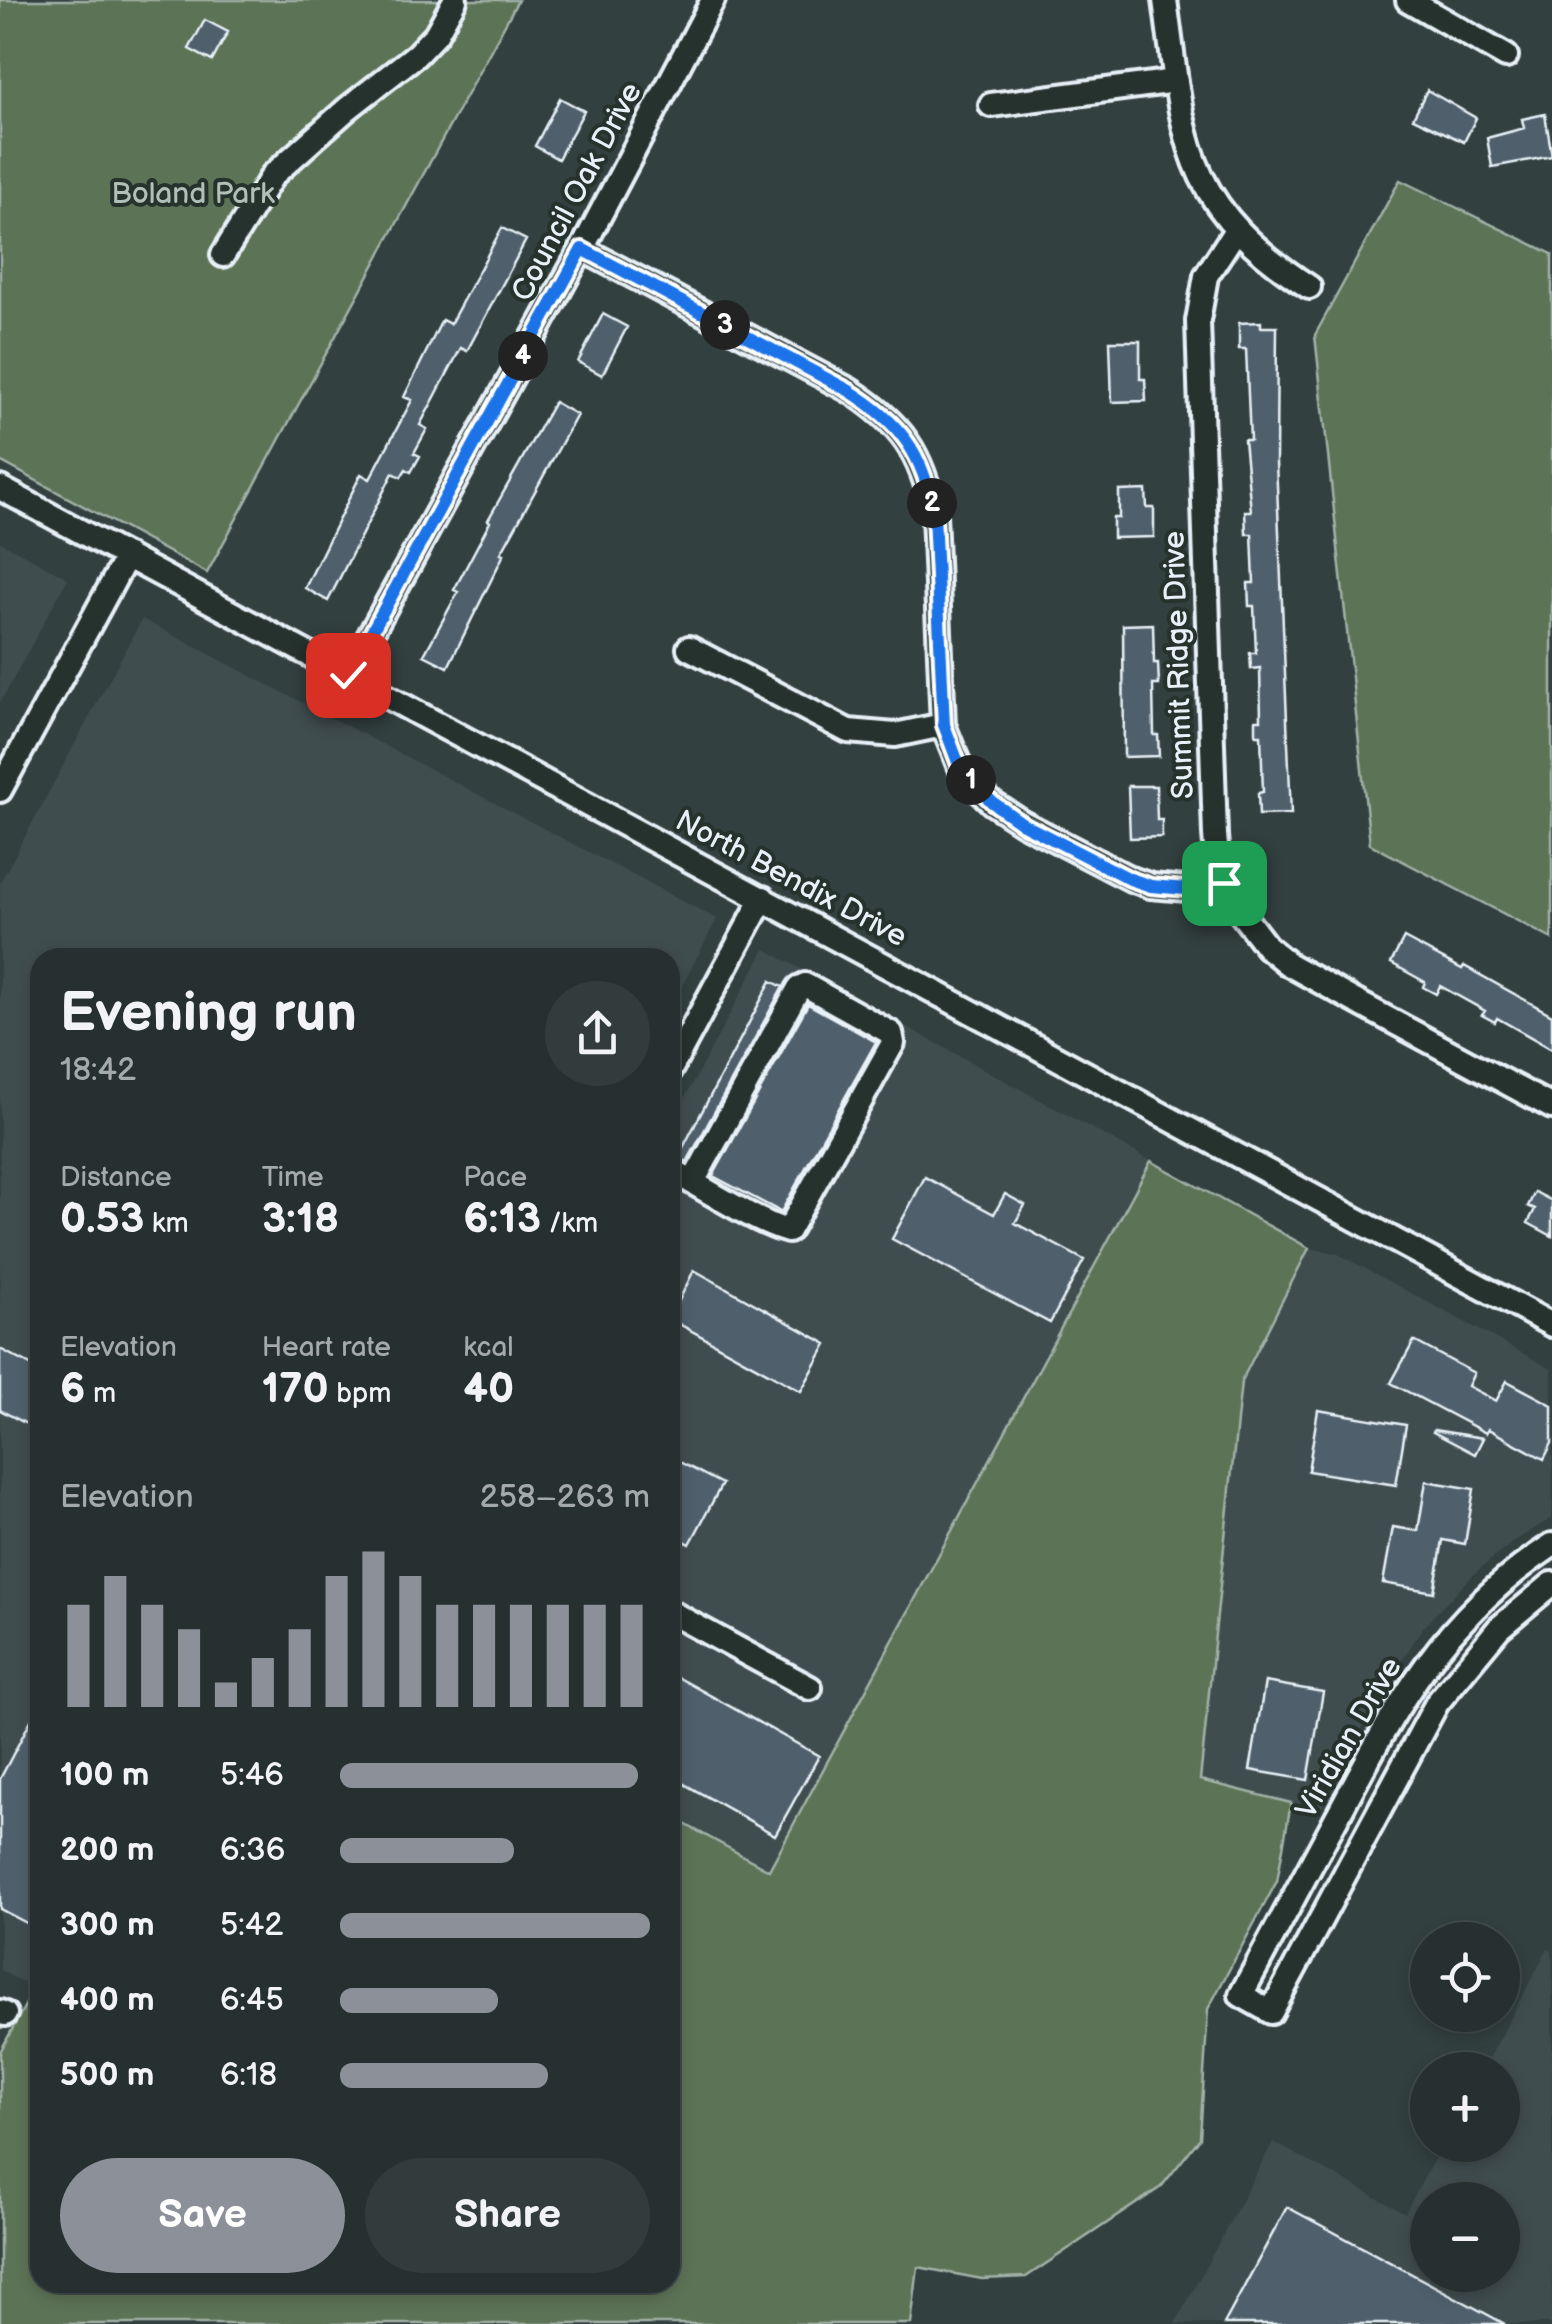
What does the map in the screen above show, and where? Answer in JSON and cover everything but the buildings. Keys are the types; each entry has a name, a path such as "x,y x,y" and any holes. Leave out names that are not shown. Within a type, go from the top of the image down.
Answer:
{"street":[{"path":"223,255 272,175 416,54 436,34 455,0"},
{"name":"Council Oak Drive","path":"348,675 582,249 713,0"},
{"path":"1165,0 1188,147 1200,176 1236,230 1277,266 1309,287"},
{"path":"1408,0 1506,56"},
{"path":"991,105 1176,80"},
{"name":"Summit Ridge Drive","path":"1236,230 1206,276 1198,321 1215,835 1224,883 1249,927 1288,964 1552,1107"},
{"path":"582,249 848,390 885,416 910,443 929,487 934,514 944,725 959,765 992,802 1023,824 1130,879 1151,886 1186,889 1224,883"},
{"name":"North Bendix Drive","path":"0,488 1552,1326"},
{"path":"0,790 127,556"},
{"path":"689,648 848,731 895,735 944,725"},
{"path":"680,1052 763,898"},
{"path":"680,1175 788,1231 893,1044 891,1033 805,985 799,988 694,1182"},
{"name":"Viridian Drive","path":"1552,1545 1512,1571 1475,1604 1426,1664 1388,1721 1241,1996 1270,2012 1437,1703 1499,1628 1552,1584"},
{"path":"680,1617 810,1688"},
{"path":"1426,1664 1452,1682"}],"shaded area":[{"path":"0,542 68,578 0,703"},
{"path":"142,619 717,919 680,990 680,948 30,948 30,1986 0,1970 0,883"},
{"path":"765,949 1151,1161 769,1871 680,1822 680,1106"},
{"path":"1309,1248 1336,1253 1552,1369 1552,1518 1513,1542 1475,1573 1423,1627 1377,1700 1320,1810 1200,1780 1241,1382"},
{"path":"1548,1948 1552,1950 1552,2324 1175,2324 1273,2142 1405,2213 1410,2204 1410,2292 1520,2292 1520,2182 1422,2182 1433,2162 1520,2162 1520,2052 1493,2052 1503,2032 1520,2032 1520,2001"}],"green space":[{"name":"Boland Park","path":"0,0 518,0 207,573 0,461"},
{"path":"1400,180 1552,254 1552,939 1370,844 1315,335"},
{"path":"1151,1161 1309,1248 1241,1382 1200,1780 1291,1803 1277,1881 1208,2009 1200,2138 1161,2187 1026,2277 982,2279 918,2267 911,2324 0,2324 0,2052 30,1996 30,2293 680,2293 680,1821 769,1870"}],"route":[{"path":"348,675 582,249 848,390 885,416 910,443 929,487 934,514 944,725 959,765 992,802 1023,824 1130,879 1161,888 1224,883"}]}
